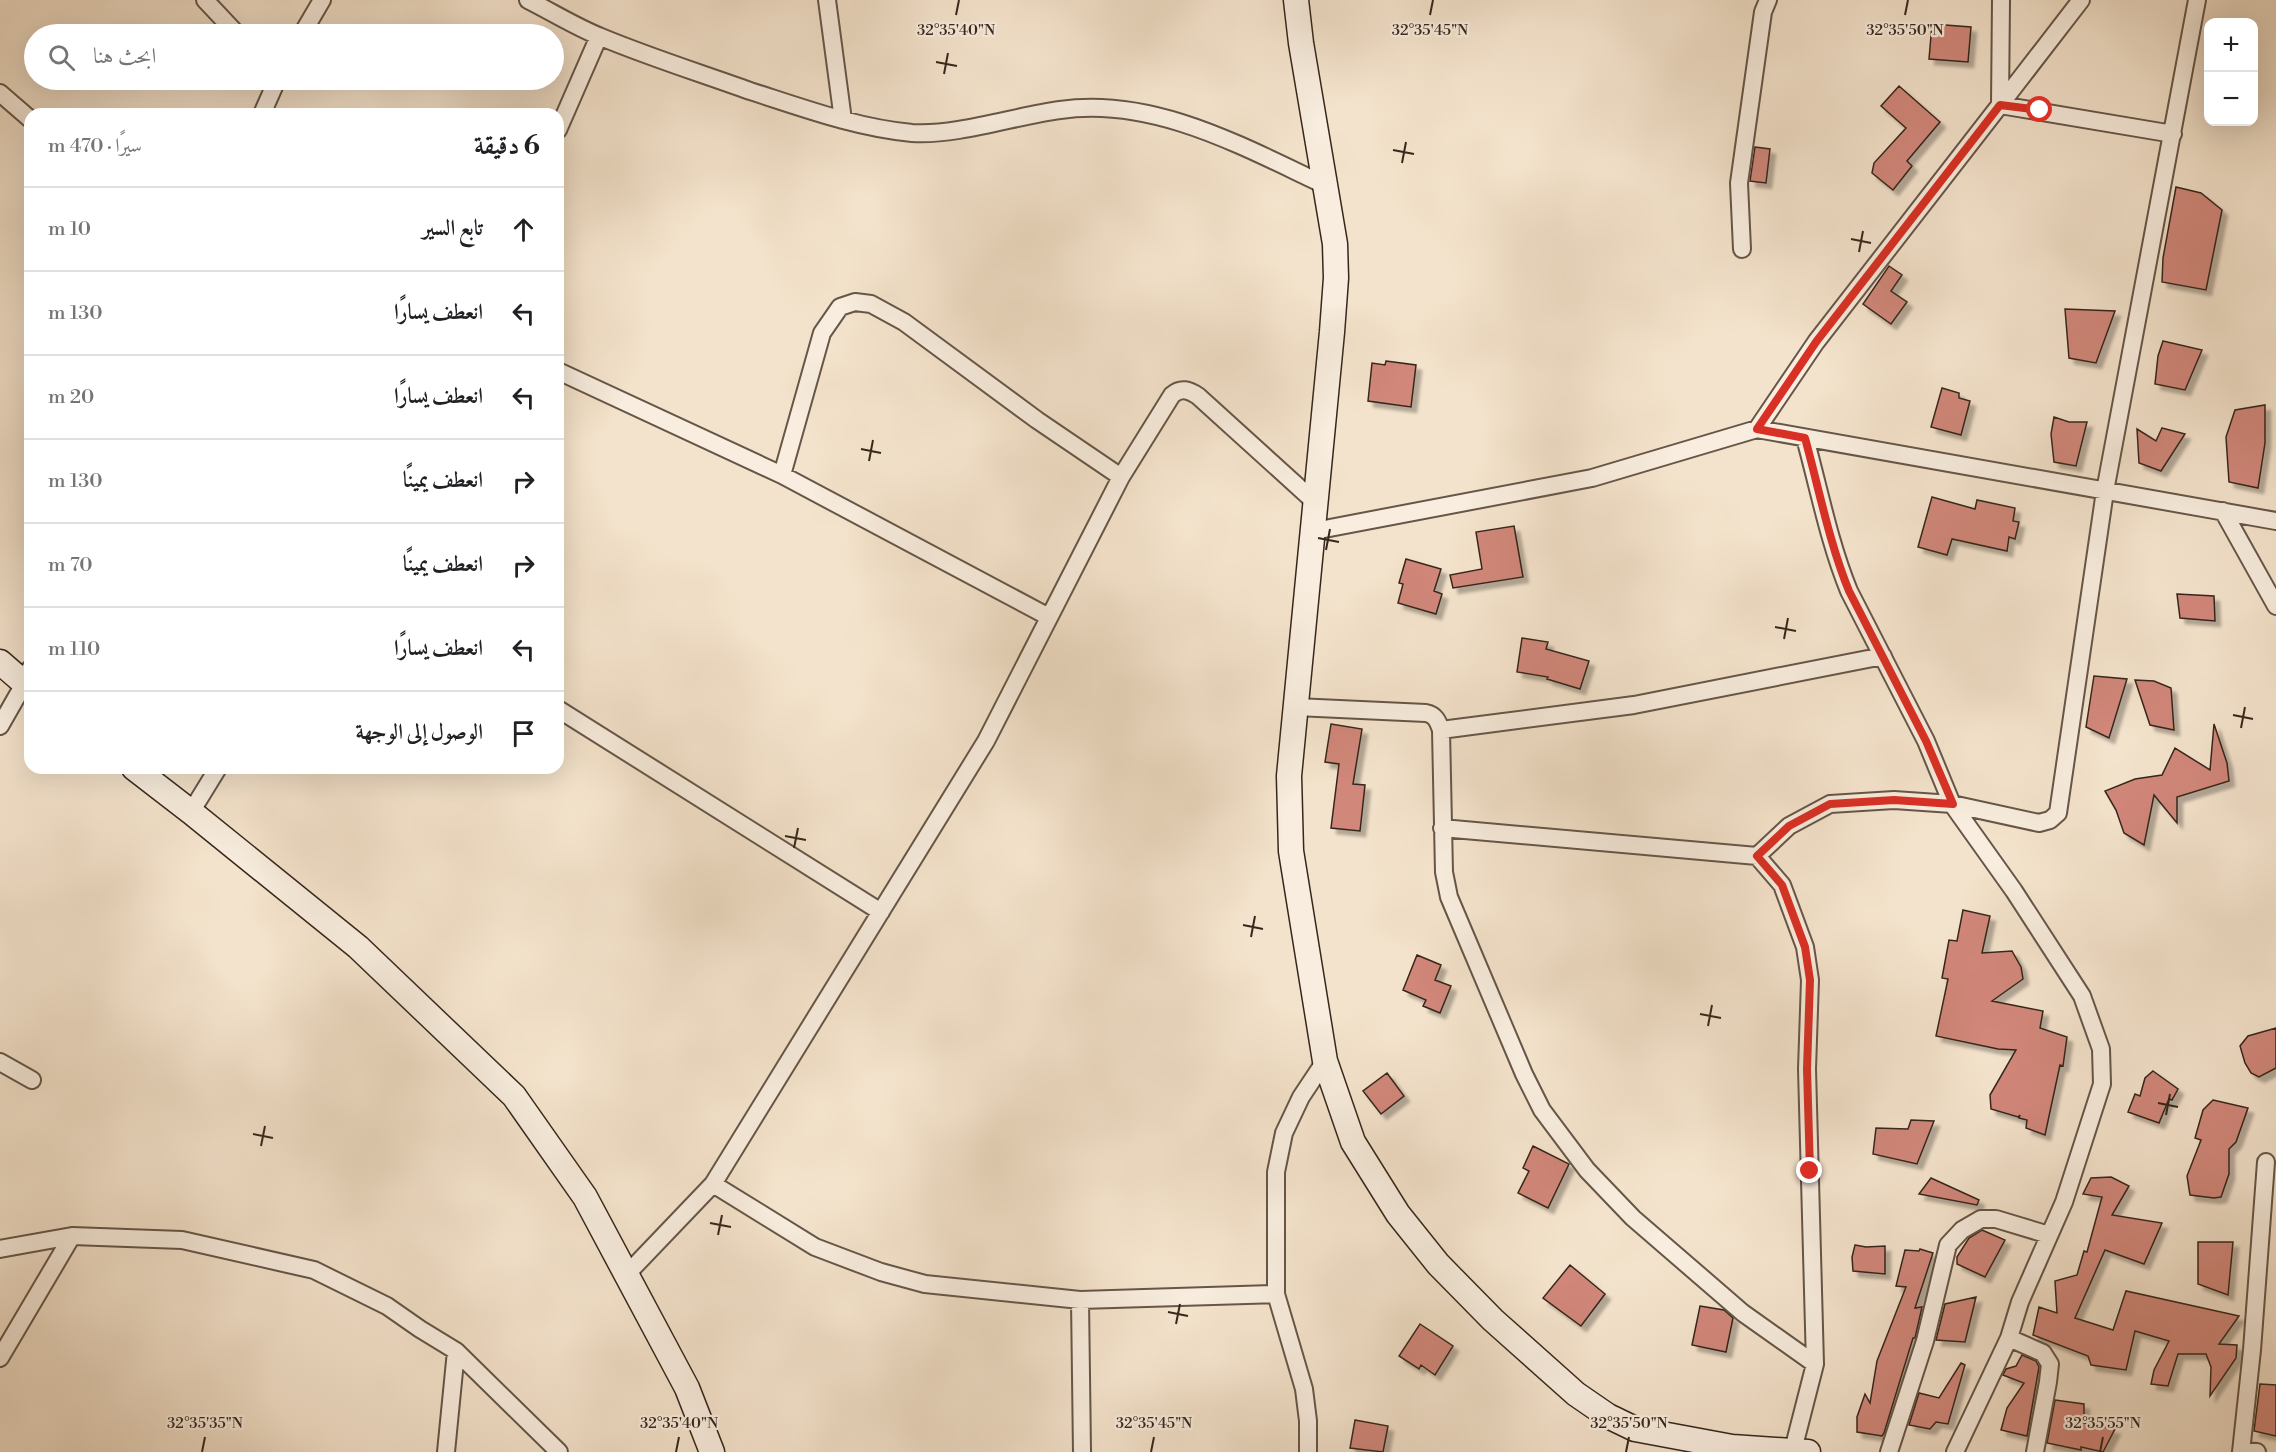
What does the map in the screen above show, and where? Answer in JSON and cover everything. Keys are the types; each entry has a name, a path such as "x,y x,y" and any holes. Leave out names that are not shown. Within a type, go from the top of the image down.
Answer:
{"street":[{"path":"205,0 228,24"},
{"path":"308,24 322,0"},
{"path":"528,0 599,36 683,68 843,120 916,133 939,132 1061,110 1121,109 1142,112 1179,123 1236,144 1327,186"},
{"path":"827,0 843,120"},
{"path":"1296,0 1301,43 1327,186 1335,244 1336,278 1314,531 1289,776 1291,851 1325,1061 1353,1142 1398,1214 1438,1264 1493,1320 1576,1394 1608,1416 1635,1429 1732,1447 1800,1451 1815,1364 1807,1069 1810,980 1805,947 1782,885 1757,856 1442,828"},
{"path":"1742,249 1739,183 1763,12 1768,0"},
{"path":"2000,105 2001,0"},
{"path":"1757,429 1816,342 2081,0"},
{"path":"1757,856 1789,826 1830,804 1894,800 1953,804 2039,823 2050,820 2058,813 2104,491 2197,0"},
{"path":"564,116 599,36"},
{"path":"265,108 273,90"},
{"path":"0,93 24,114"},
{"path":"2000,105 2173,134"},
{"path":"782,475 822,333 840,307 855,302 871,304 904,322 1037,420 1121,477"},
{"path":"564,374 782,475 1049,617"},
{"path":"627,1274 713,1184 986,741 1121,477 1168,401 1177,391 1183,390 1198,396 1316,503"},
{"path":"1314,531 1592,478 1757,429 2276,521"},
{"path":"1805,438 1826,513 1834,553 1849,591 1926,741 1953,804 2014,891 2082,996 2102,1049 2102,1084 2064,1202 2020,1302 2009,1338 1955,1452"},
{"path":"2223,511 2276,606"},
{"path":"1441,730 1634,705 1883,656"},
{"path":"0,662 24,677"},
{"path":"0,726 24,687"},
{"path":"1296,707 1426,713 1432,714 1437,719 1441,730 1444,872 1449,897 1524,1074 1542,1110 1587,1170 1633,1218 1743,1312 1815,1364"},
{"path":"564,713 881,912"},
{"path":"142,774 358,947 514,1096 585,1197 687,1388 712,1452"},
{"path":"191,812 214,774"},
{"path":"1308,1452 1308,1421 1304,1389 1276,1294 1276,1172 1284,1132 1301,1097 1325,1061"},
{"path":"0,1062 32,1080"},
{"path":"2246,1452 2266,1162"},
{"path":"713,1184 815,1247 881,1272 925,1284 1080,1300 1276,1294"},
{"path":"1889,1452 1925,1341 1948,1245 1962,1230 1981,1219 1996,1219 2049,1235"},
{"path":"0,1249 72,1236 182,1240 314,1270 387,1306 456,1350 559,1452"},
{"path":"0,1358 72,1236"},
{"path":"1080,1300 1082,1452"},
{"path":"2009,1338 2043,1353 2050,1364 2035,1452"},
{"path":"446,1452 456,1350"}],"building":[{"path":"1932,24 1971,27 1968,62 1929,59"},
{"path":"1899,86 1940,122 1907,161 1912,166 1893,190 1872,173 1874,163 1906,128 1881,106"},
{"path":"1755,147 1770,149 1766,183 1750,181"},
{"path":"2176,187 2201,193 2222,210 2206,290 2162,282 2163,258"},
{"path":"1889,266 1902,275 1891,291 1907,302 1891,324 1863,304"},
{"path":"2065,309 2115,311 2096,363 2069,358"},
{"path":"2163,341 2202,350 2185,390 2155,384 2158,356"},
{"path":"1386,361 1416,365 1411,407 1368,401 1372,363 1385,365"},
{"path":"1942,388 1959,393 1959,398 1970,401 1961,435 1931,427"},
{"path":"2265,405 2265,443 2258,488 2229,482 2226,437 2235,410"},
{"path":"2054,417 2069,422 2087,422 2076,466 2054,462 2051,434"},
{"path":"2162,428 2185,434 2161,471 2139,463 2137,429 2156,441"},
{"path":"1932,497 1975,509 1977,500 2015,508 2013,521 2019,522 2015,539 2009,537 2007,551 1952,539 1947,555 1918,547"},
{"path":"1514,526 1523,577 1453,588 1450,575 1482,569 1476,532"},
{"path":"1406,559 1441,569 1434,591 1442,594 1436,614 1398,603 1403,584 1399,583"},
{"path":"2177,594 2214,596 2215,621 2180,618"},
{"path":"1522,638 1548,642 1546,649 1589,661 1580,689 1547,679 1548,677 1517,672"},
{"path":"2094,676 2127,679 2109,738 2086,727"},
{"path":"2135,680 2154,681 2171,688 2174,730 2150,725"},
{"path":"1331,724 1362,729 1353,784 1365,785 1360,831 1331,828 1339,764 1325,762"},
{"path":"2214,724 2227,763 2229,781 2177,797 2177,823 2154,795 2144,845 2124,833 2116,810 2105,791 2135,779 2162,775 2175,748 2210,770"},
{"path":"1963,910 1990,916 1982,953 2012,951 2021,967 2023,979 1992,1001 2043,1011 2040,1028 2067,1037 2063,1066 2060,1065 2045,1135 2026,1128 2027,1120 2019,1118 2020,1115 2018,1117 1991,1109 1990,1095 2016,1050 1998,1049 1936,1036 1948,979 1942,978 1949,940 1957,941"},
{"path":"1417,955 1441,965 1435,980 1451,986 1440,1013 1423,1006 1426,1000 1403,990"},
{"path":"2276,1028 2276,1068 2259,1077 2251,1073 2240,1046 2248,1036"},
{"path":"2153,1071 2178,1089 2172,1100 2169,1099 2159,1123 2128,1112 2135,1094 2140,1096 2145,1078"},
{"path":"1387,1073 1404,1096 1381,1114 1363,1091"},
{"path":"2213,1100 2248,1108 2236,1142 2229,1149 2229,1174 2221,1197 2214,1198 2190,1195 2187,1176 2201,1140 2195,1138 2203,1110"},
{"path":"1911,1120 1934,1121 1917,1164 1873,1154 1876,1128 1908,1129"},
{"path":"1533,1146 1569,1164 1548,1208 1518,1193 1529,1171 1523,1168"},
{"path":"2111,1177 2129,1186 2112,1215 2162,1223 2144,1264 2105,1250 2075,1318 2113,1330 2126,1291 2239,1316 2219,1344 2237,1345 2236,1358 2210,1396 2211,1367 2206,1354 2178,1354 2168,1386 2151,1384 2154,1370 2169,1341 2135,1331 2126,1370 2091,1365 2088,1356 2033,1335 2039,1307 2057,1313 2055,1281 2077,1275 2084,1251 2087,1252 2102,1197 2083,1194 2091,1178"},
{"path":"1931,1178 1979,1200 1977,1205 1919,1194"},
{"path":"1982,1230 2005,1240 1985,1277 1957,1264 1957,1257 1969,1238"},
{"path":"2198,1242 2233,1242 2228,1295 2198,1284"},
{"path":"1855,1245 1885,1246 1885,1274 1853,1271 1852,1257"},
{"path":"1920,1249 1933,1253 1915,1308 1922,1307 1915,1338 1913,1338 1884,1433 1882,1436 1857,1432 1857,1417 1865,1394 1870,1403 1877,1361 1906,1287 1896,1286 1905,1250 1919,1251"},
{"path":"1570,1265 1605,1294 1581,1326 1543,1298"},
{"path":"1976,1297 1965,1342 1936,1340 1945,1304"},
{"path":"1700,1306 1724,1310 1733,1318 1726,1352 1692,1345"},
{"path":"1420,1324 1453,1346 1435,1375 1421,1365 1419,1369 1399,1356"},
{"path":"2022,1355 2036,1361 2039,1367 2027,1436 2001,1430 2007,1408 2024,1383 2003,1375 2006,1369 2016,1366"},
{"path":"1961,1363 1965,1365 1948,1424 1936,1422 1930,1429 1909,1425 1919,1393 1939,1398"},
{"path":"2260,1384 2276,1385 2276,1436 2254,1431"},
{"path":"2055,1400 2084,1404 2084,1423 2115,1429 2103,1452 2047,1443"},
{"path":"1355,1420 1388,1426 1383,1452 1350,1448"}],"route":[{"path":"1810,1171 1807,1069 1810,980 1805,947 1782,885 1757,856 1789,826 1830,804 1894,800 1953,804 1926,741 1849,591 1834,553 1826,513 1805,438 1757,429 1816,342 2000,105 2040,110"}]}
